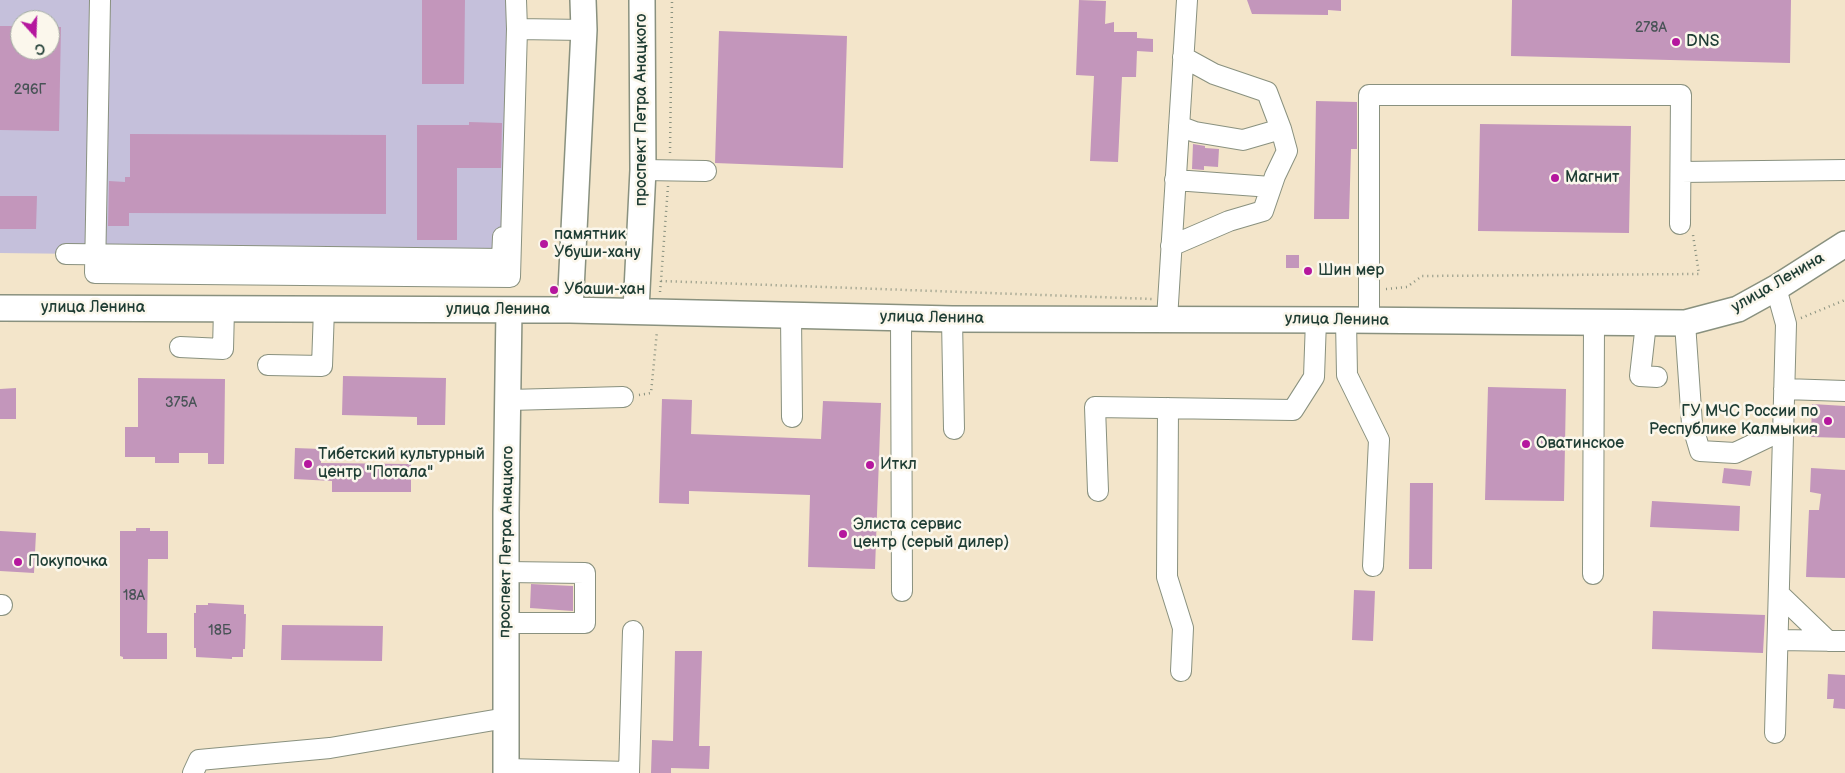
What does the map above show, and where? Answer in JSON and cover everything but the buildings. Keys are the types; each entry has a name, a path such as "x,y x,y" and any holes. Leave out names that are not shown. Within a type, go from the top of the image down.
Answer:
{"main road":[{"path":"570,310 584,30 583,0"},
{"name":"проспект Петра Анацкого","path":"636,310 643,170 642,0"},
{"name":"улица Ленина","path":"0,308 636,310 952,319 1168,309 1316,320 1685,323 1738,309 1776,288 1845,244"},
{"name":"проспект Петра Анацкого","path":"506,771 509,310"}],"street":[{"path":"100,0 95,273 510,277 517,30 516,0"},
{"path":"66,254 502,259 509,0"},
{"path":"1168,309 1187,0"},
{"path":"517,30 584,30"},
{"path":"1171,246 1229,221 1263,211 1287,151 1267,92 1214,74 1183,57"},
{"path":"1373,566 1379,440 1347,375 1358,320 1368,295 1369,95 1680,95 1681,172 1686,228"},
{"path":"1178,126 1195,132 1243,140 1281,129"},
{"path":"643,170 706,171"},
{"path":"1681,172 1845,170"},
{"path":"1175,180 1271,187"},
{"path":"1775,733 1786,324 1776,288"},
{"path":"180,347 223,349 224,308"},
{"path":"268,365 322,366 324,309"},
{"path":"791,315 792,417"},
{"path":"901,318 902,592"},
{"path":"952,319 954,429"},
{"path":"1098,491 1095,407 1293,410 1314,378 1316,320"},
{"path":"1592,574 1594,323"},
{"path":"1646,323 1640,376 1657,378"},
{"path":"1685,323 1692,424 1700,451 1735,454 1783,430"},
{"path":"1784,388 1845,391"},
{"path":"509,400 623,397"},
{"path":"1168,408 1168,577 1183,628 1181,671"},
{"path":"506,572 585,573 585,623 506,623"},
{"path":"1779,594 1837,641"},
{"path":"506,771 629,772 632,631"},
{"path":"1778,640 1837,641"},
{"path":"193,773 199,760 330,748 506,718"}],"path":[{"path":"660,296 669,171 672,0"},
{"path":"1368,295 1388,288 1407,287 1422,276 1699,274 1686,228"},
{"path":"661,281 1168,309"},
{"path":"1786,324 1845,300"},
{"path":"623,397 652,393 657,327"}],"shaded area":[{"path":"0,0 509,0 502,259 0,253"}],"place":[{"name":"DNS","path":"1676,42"},
{"name":"Магнит","path":"1555,178"},
{"name":"памятник Убуши-хану","path":"544,244"},
{"name":"Шин мер","path":"1308,271"},
{"name":"Убаши-хан","path":"554,290"},
{"name":"ГУ МЧС России по Республике Калмыкия","path":"1828,421"},
{"name":"Оватинское","path":"1526,444"},
{"name":"Тибетский культурный центр \"Потала\"","path":"308,464"},
{"name":"Иткл","path":"870,465"},
{"name":"Элиста сервис центр (серый дилер)","path":"843,534"},
{"name":"Покупочка","path":"18,562"}]}
